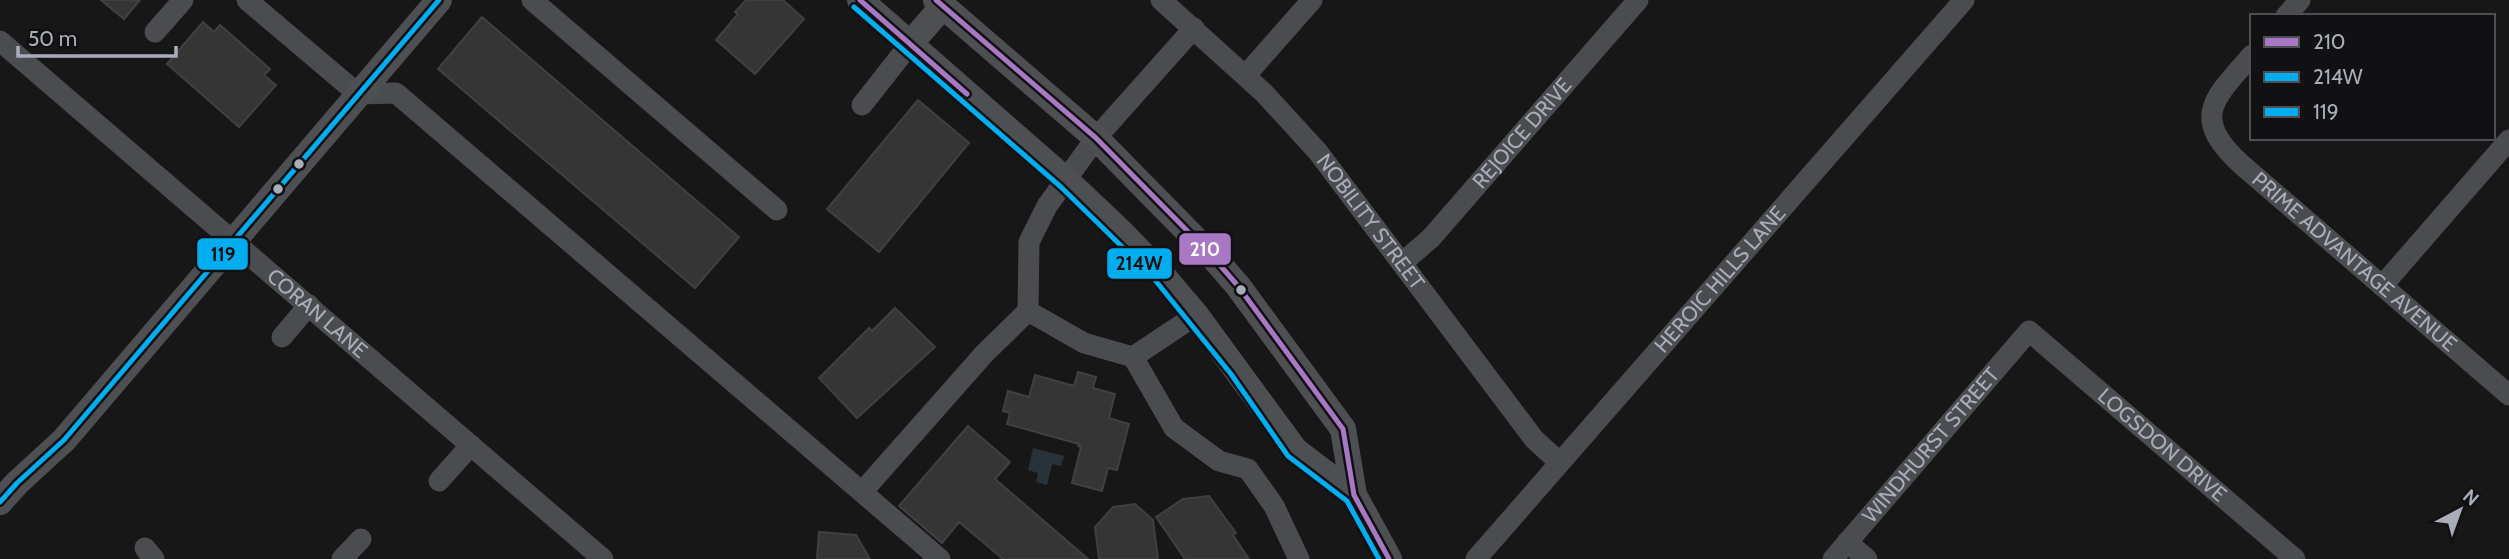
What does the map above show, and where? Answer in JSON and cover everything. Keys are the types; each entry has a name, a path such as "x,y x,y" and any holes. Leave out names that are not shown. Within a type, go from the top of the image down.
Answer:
{"main road":[{"path":"860,0 1123,233 1196,315 1295,450 1354,495"},
{"path":"0,502 64,440 434,2"},
{"path":"910,44 939,3 1096,138 1212,256 1269,326 1343,429 1354,495 1389,559"}],"street":[{"path":"155,32 183,0"},
{"path":"247,0 358,94 396,93 400,96 940,559"},
{"path":"532,0 777,210"},
{"name":"NOBILITY STREET","path":"1161,0 1246,75 1318,152 1534,439 1559,462"},
{"path":"1246,75 1312,0"},
{"name":"REJOICE DRIVE","path":"1402,262 1431,238 1638,0"},
{"name":"HEROIC HILLS LANE","path":"1476,559 1964,0"},
{"path":"2288,14 2300,0"},
{"path":"862,492 984,354 1028,311 1029,242 1047,206 1096,138 1194,28"},
{"name":"CORAN LANE","path":"0,41 603,559"},
{"path":"862,104 910,44"},
{"name":"PRIME ADVANTAGE AVENUE","path":"2250,57 2216,99 2210,121 2232,157 2509,396"},
{"path":"2382,286 2509,140"},
{"path":"282,337 309,305"},
{"path":"1028,311 1084,343 1133,357 1174,428 1219,461 1248,469 1274,506 1299,559"},
{"path":"1133,357 1196,315"},
{"name":"WINDHURST STREET","path":"1833,559 2029,331"},
{"name":"LOGSDON DRIVE","path":"2029,331 2295,559"},
{"path":"439,481 471,445"},
{"path":"342,559 361,538"},
{"path":"1847,542 1867,559"}],"shaded area":[{"path":"1033,448 1064,456 1061,466 1052,464 1047,485 1036,482 1038,473 1028,470"}],"building":[{"path":"101,0 140,0 124,19"},
{"path":"746,0 783,0 804,19 755,74 716,40"},
{"path":"482,17 739,237 695,288 438,69"},
{"path":"203,22 214,32 220,25 270,69 264,75 276,85 239,127 167,64"},
{"path":"918,100 969,143 879,252 827,209"},
{"path":"895,308 935,347 857,418 819,378 869,328 872,331"},
{"path":"1078,372 1096,377 1093,388 1115,394 1109,418 1129,424 1117,470 1108,468 1102,491 1072,483 1081,447 1079,444 1007,424 1010,413 1003,411 1008,391 1029,397 1035,375 1074,386"},
{"path":"968,426 1010,462 995,479 1088,559 1003,559 959,522 942,543 899,506"},
{"path":"1209,496 1236,533 1233,535 1249,559 1185,559 1156,517 1183,499"},
{"path":"1135,504 1153,520 1158,559 1099,559 1095,527 1113,507"},
{"path":"819,532 856,535 870,559 817,559"}],"transit line":[{"name":"119","path":"0,502 64,440 439,0"},
{"name":"210","path":"860,0 967,94"},
{"name":"210","path":"936,0 1096,138 1238,286 1343,429 1354,495 1389,559"},
{"name":"214W","path":"854,7 1061,187 1151,275 1231,374 1288,456 1347,501 1379,559"}]}
